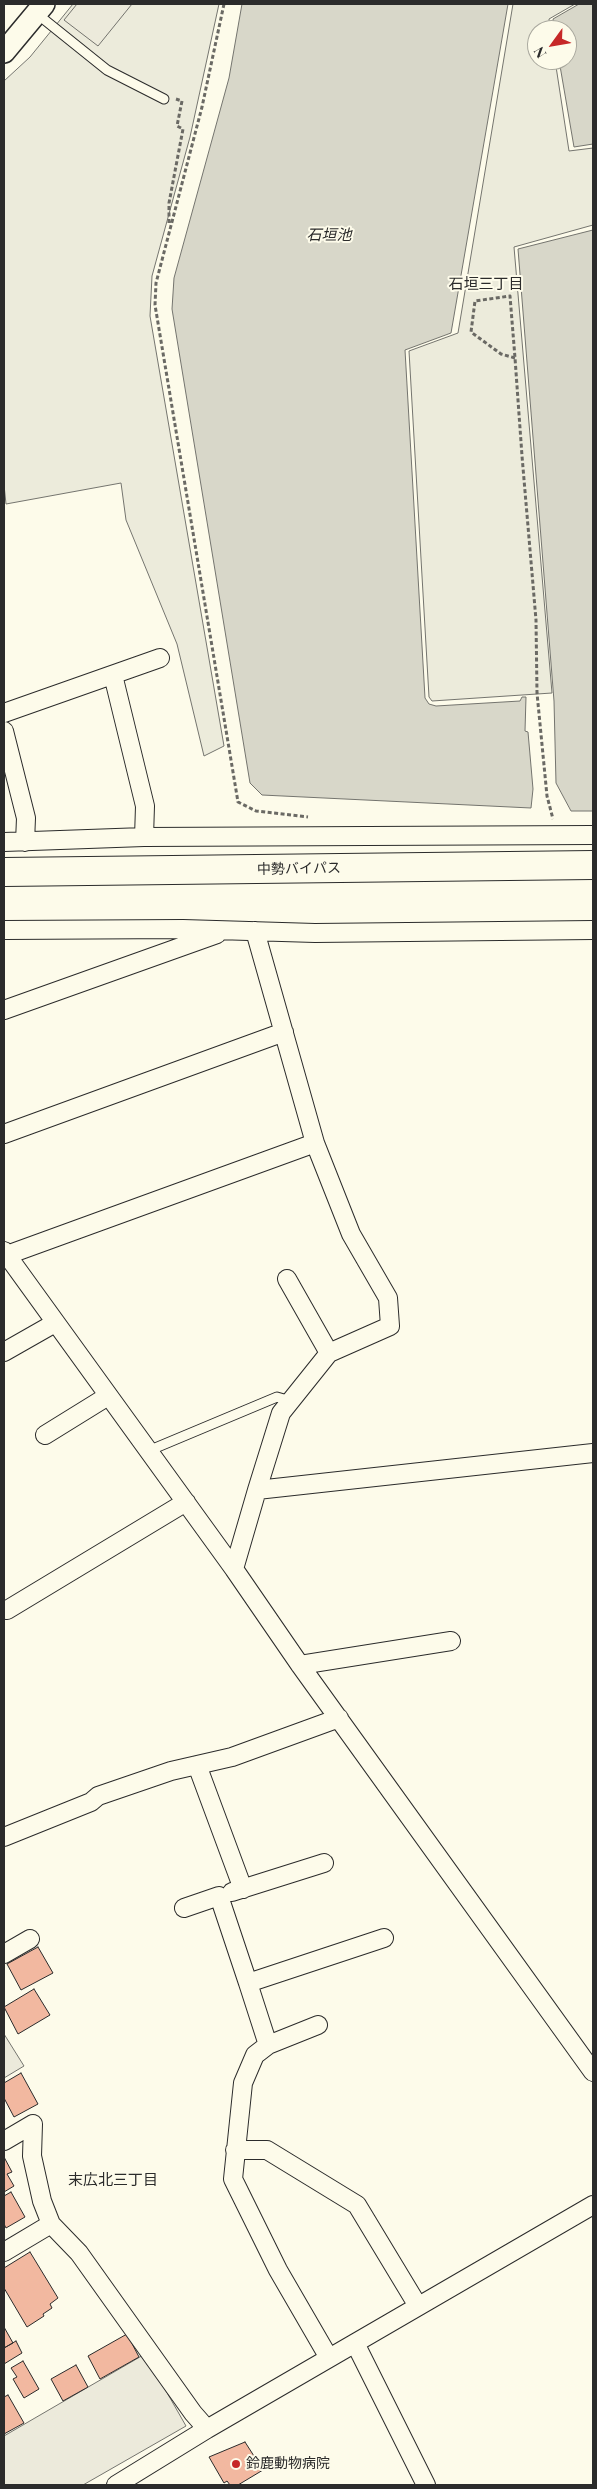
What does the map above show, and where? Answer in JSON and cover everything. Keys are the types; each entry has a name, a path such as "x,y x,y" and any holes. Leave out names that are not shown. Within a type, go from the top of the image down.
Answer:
{"highway":[{"name":"中勢バイパス","path":"4,872 593,865"}],"street":[{"path":"4,52 40,8"},
{"path":"4,713 160,658"},
{"path":"113,675 145,806 144,837"},
{"path":"4,731 26,818 24,842"},
{"path":"4,842 144,837 593,835"},
{"path":"4,930 227,930 315,933 593,930"},
{"path":"4,1010 227,930"},
{"path":"234,1569 282,1414 329,1353 390,1326 388,1298 351,1234 315,1143 256,931"},
{"path":"4,1134 284,1032"},
{"path":"315,1143 5,1253 186,1502 300,1665 593,2072"},
{"path":"287,1279 329,1353"},
{"path":"4,1352 55,1323"},
{"path":"45,1434 108,1396"},
{"path":"258,1490 593,1452"},
{"path":"7,1610 186,1502"},
{"path":"300,1665 450,1641"},
{"path":"4,1838 91,1802 98,1796 171,1771 232,1757 339,1718"},
{"path":"198,1765 243,1889"},
{"path":"184,1908 324,1863"},
{"path":"220,1896 268,2045"},
{"path":"248,1983 384,1938"},
{"path":"4,1954 30,1939"},
{"path":"318,2025 268,2045 255,2054 244,2083 233,2179 278,2270 329,2358"},
{"path":"4,2141 33,2124 32,2156 42,2201 51,2224 79,2253 193,2413 207,2429"},
{"path":"235,2150 267,2150 357,2205 418,2306"},
{"path":"116,2485 140,2479 207,2429 593,2205"},
{"path":"4,2252 51,2224"},
{"path":"355,2343 426,2485"}],"lane":[{"path":"40,8 107,70 164,99"},
{"path":"148,1451 277,1397 291,1401"}],"path":[{"path":"224,4 202,107 156,283 155,305 238,802"},
{"path":"164,99 169,97 182,101 178,126 183,130 169,203 169,229"},
{"path":"515,358 501,354 471,332 475,301 510,296 515,358 536,620 537,693 547,796 555,826"}],"shaded area":[{"path":"73,4 219,4 190,137 152,276 150,316 224,746 204,756 177,644 126,520 121,483 6,504 4,485 4,81 30,57"},
{"path":"77,4 132,4 98,46 64,20"},
{"path":"513,4 575,4 549,20 527,20 527,70 557,70 569,151 593,148 593,225 514,247 552,693 432,701 429,697 409,351 458,333"},
{"path":"4,2034 24,2066 4,2078"},
{"path":"145,2354 186,2426 83,2485 4,2485 4,2436"}],"water":[{"name":"石垣池","path":"242,4 508,4 451,333 405,350 425,698 429,704 436,706 520,701 522,697 526,697 525,731 528,732 533,789 531,808 262,795 250,783 172,309 174,278 229,78"},
{"path":"579,4 593,4 593,144 574,147 561,70 577,70 577,20 553,19"},
{"path":"593,230 593,811 571,811 556,783 554,701 518,249"}],"building":[{"path":"38,1947 53,1973 21,1990 7,1964"},
{"path":"34,1989 50,2015 18,2034 4,2007"},
{"path":"21,2073 38,2104 14,2117 4,2098 4,2083"},
{"path":"4,2157 12,2172 7,2174 14,2186 4,2192"},
{"path":"11,2192 25,2217 6,2228 4,2224 4,2196"},
{"path":"30,2252 58,2298 50,2304 52,2308 43,2314 44,2316 27,2327 4,2288 4,2268"},
{"path":"4,2327 13,2343 4,2348"},
{"path":"127,2334 139,2357 100,2379 88,2356"},
{"path":"16,2341 22,2353 4,2364 4,2348"},
{"path":"23,2361 39,2389 24,2398 13,2379 17,2377 11,2368"},
{"path":"76,2365 88,2387 63,2401 51,2379"},
{"path":"8,2395 24,2423 4,2434 4,2397"},
{"name":"鈴鹿動物病院","path":"245,2442 263,2470 238,2485 230,2485 227,2481 224,2483 209,2457"}],"place":[{"name":"鈴鹿動物病院","path":"236,2464"}],"district":[{"name":"石垣三丁目","path":"486,284"},
{"name":"末広北三丁目","path":"113,2180"}]}
